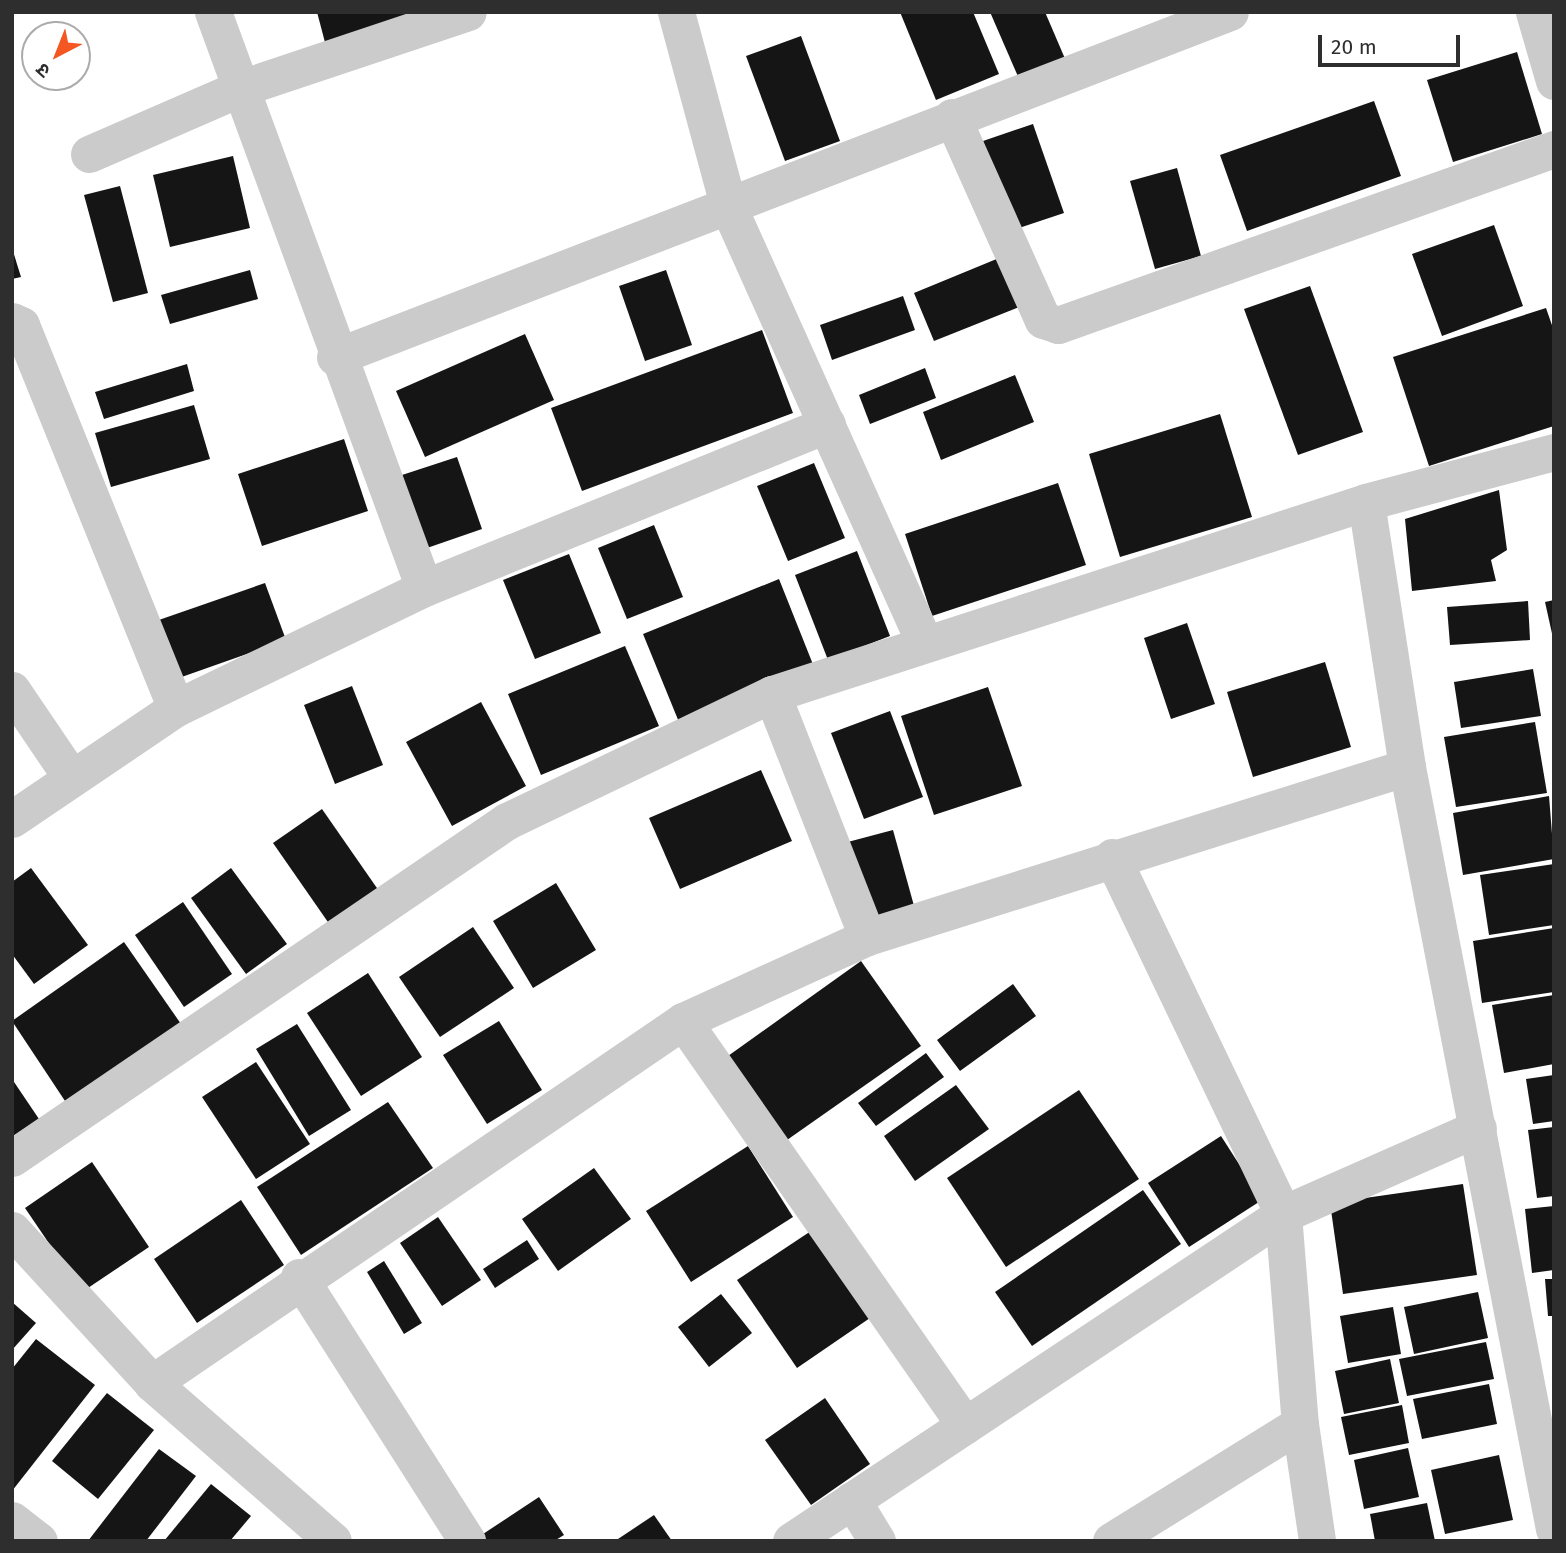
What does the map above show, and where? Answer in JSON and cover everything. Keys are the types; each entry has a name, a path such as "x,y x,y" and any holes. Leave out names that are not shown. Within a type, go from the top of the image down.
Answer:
{"street":[{"path":"213,12 335,357 424,588"},
{"path":"676,12 729,208 925,644"},
{"path":"335,357 729,208 952,117 1230,12"},
{"path":"1534,12 1554,80"},
{"path":"89,155 241,88 448,15"},
{"path":"952,117 1043,320 1058,326 1554,149"},
{"path":"12,321 22,326 176,708"},
{"path":"12,819 176,708 424,588 827,424"},
{"path":"12,1158 507,821 772,694 1366,502 1554,452"},
{"path":"1366,502 1407,767 1478,1128 1546,1515 1554,1529"},
{"path":"12,690 71,777"},
{"path":"772,694 867,937"},
{"path":"152,1383 299,1277 683,1021 867,937 1112,857 1407,767"},
{"path":"1112,857 1283,1214 1300,1424 1317,1541"},
{"path":"683,1021 965,1425"},
{"path":"791,1541 1283,1214 1478,1128"},
{"path":"18,1249 152,1383 333,1541"},
{"path":"299,1277 467,1541"},
{"path":"1111,1541 1300,1424"},
{"path":"852,1500 877,1541"}],"building":[{"path":"317,12 421,12 327,50"},
{"path":"900,12 973,12 999,74 936,100"},
{"path":"990,12 1045,12 1066,61 1020,81"},
{"path":"801,36 840,141 785,161 746,56"},
{"path":"1517,52 1542,134 1453,162 1427,80"},
{"path":"1374,101 1401,176 1247,231 1220,155"},
{"path":"1033,124 1064,213 1013,230 983,141"},
{"path":"233,156 250,228 170,247 153,175"},
{"path":"1177,168 1201,256 1155,269 1130,181"},
{"path":"120,186 148,293 113,302 84,195"},
{"path":"1494,225 1523,306 1442,336 1412,254"},
{"path":"12,248 21,277 12,279"},
{"path":"999,258 1019,307 934,341 914,293"},
{"path":"250,270 258,299 170,324 161,295"},
{"path":"666,270 692,345 645,361 619,286"},
{"path":"1310,286 1363,432 1298,455 1244,309"},
{"path":"903,296 915,330 832,360 820,325"},
{"path":"1546,308 1554,331 1554,426 1429,466 1393,357"},
{"path":"762,330 793,413 582,491 551,408"},
{"path":"525,334 554,400 425,457 396,391"},
{"path":"187,364 194,391 104,419 95,392"},
{"path":"925,368 936,398 870,424 859,395"},
{"path":"1015,375 1034,422 941,460 923,412"},
{"path":"194,405 210,459 111,487 95,433"},
{"path":"1220,414 1252,517 1120,557 1089,454"},
{"path":"344,439 368,511 262,546 238,474"},
{"path":"457,457 482,529 427,548 402,475"},
{"path":"814,463 845,538 788,561 757,486"},
{"path":"1058,483 1086,565 932,616 905,534"},
{"path":"1499,490 1507,550 1491,560 1496,581 1412,591 1405,519"},
{"path":"654,525 683,597 627,619 598,548"},
{"path":"857,551 890,636 828,660 795,575"},
{"path":"569,554 601,633 535,659 503,580"},
{"path":"779,579 816,672 681,727 643,634"},
{"path":"265,583 286,640 176,679 156,621"},
{"path":"1554,600 1554,638 1553,638 1545,602"},
{"path":"1528,601 1530,640 1450,645 1447,607"},
{"path":"1187,623 1215,704 1171,719 1144,638"},
{"path":"625,646 659,726 541,775 508,694"},
{"path":"1325,662 1351,747 1253,777 1227,692"},
{"path":"1533,669 1541,716 1461,728 1454,682"},
{"path":"352,686 383,765 335,784 304,705"},
{"path":"988,687 1022,786 934,815 901,716"},
{"path":"481,702 526,786 452,826 406,742"},
{"path":"890,711 923,797 864,819 831,733"},
{"path":"1535,722 1547,793 1456,807 1444,737"},
{"path":"761,770 792,841 680,889 649,818"},
{"path":"1549,796 1554,859 1463,875 1453,813"},
{"path":"322,809 379,891 330,925 273,843"},
{"path":"893,830 916,913 868,926 844,843"},
{"path":"1554,864 1554,925 1489,935 1480,875"},
{"path":"31,868 88,945 34,984 12,954 12,882"},
{"path":"231,868 287,944 246,974 191,898"},
{"path":"556,883 596,950 533,988 493,921"},
{"path":"183,902 232,974 184,1007 135,935"},
{"path":"473,927 514,988 440,1037 399,977"},
{"path":"1554,928 1554,992 1482,1003 1473,941"},
{"path":"124,942 181,1024 67,1104 12,1021"},
{"path":"861,961 921,1046 787,1140 728,1056"},
{"path":"368,973 422,1057 361,1096 307,1013"},
{"path":"1013,984 1036,1016 960,1071 937,1040"},
{"path":"1554,995 1554,1064 1504,1073 1492,1005"},
{"path":"499,1021 542,1090 487,1124 443,1055"},
{"path":"297,1024 351,1110 309,1136 256,1049"},
{"path":"926,1053 944,1077 876,1126 858,1103"},
{"path":"256,1062 310,1144 256,1179 202,1097"},
{"path":"1554,1075 1554,1121 1533,1124 1526,1079"},
{"path":"12,1079 39,1119 12,1137"},
{"path":"956,1085 989,1129 915,1181 884,1136"},
{"path":"1079,1090 1139,1179 1006,1267 947,1178"},
{"path":"388,1102 433,1168 301,1255 257,1187"},
{"path":"1554,1127 1554,1196 1537,1198 1528,1130"},
{"path":"1221,1136 1262,1200 1189,1247 1148,1183"},
{"path":"748,1146 793,1217 691,1282 646,1211"},
{"path":"92,1162 149,1247 82,1292 25,1208"},
{"path":"594,1168 631,1219 558,1271 522,1219"},
{"path":"1463,1184 1477,1275 1343,1294 1330,1203"},
{"path":"1143,1190 1181,1244 1032,1346 995,1292"},
{"path":"241,1200 284,1265 197,1323 154,1259"},
{"path":"1554,1206 1554,1270 1532,1273 1525,1209"},
{"path":"438,1217 481,1280 442,1306 400,1243"},
{"path":"811,1231 870,1318 797,1368 737,1280"},
{"path":"527,1240 539,1259 495,1288 483,1269"},
{"path":"384,1261 422,1323 404,1334 367,1272"},
{"path":"1545,1279 1554,1279 1554,1316 1548,1316"},
{"path":"1478,1292 1488,1338 1414,1354 1404,1307"},
{"path":"721,1294 752,1333 709,1367 678,1327"},
{"path":"12,1302 36,1323 12,1350"},
{"path":"1393,1307 1401,1354 1348,1363 1340,1316"},
{"path":"36,1339 95,1385 12,1491 12,1369"},
{"path":"1486,1342 1494,1379 1407,1396 1399,1359"},
{"path":"1390,1359 1399,1403 1344,1414 1335,1371"},
{"path":"1489,1384 1497,1424 1422,1439 1413,1399"},
{"path":"107,1393 154,1430 98,1499 52,1461"},
{"path":"825,1398 870,1464 811,1505 765,1440"},
{"path":"1402,1405 1409,1443 1349,1455 1341,1417"},
{"path":"1408,1448 1419,1497 1364,1509 1354,1460"},
{"path":"159,1449 196,1476 146,1541 88,1541"},
{"path":"1499,1455 1513,1520 1445,1534 1431,1470"},
{"path":"211,1484 251,1516 230,1541 164,1541"},
{"path":"539,1497 564,1535 554,1541 483,1541 480,1536"},
{"path":"1427,1503 1435,1541 1375,1541 1370,1514"},
{"path":"654,1515 672,1541 615,1541"}]}
